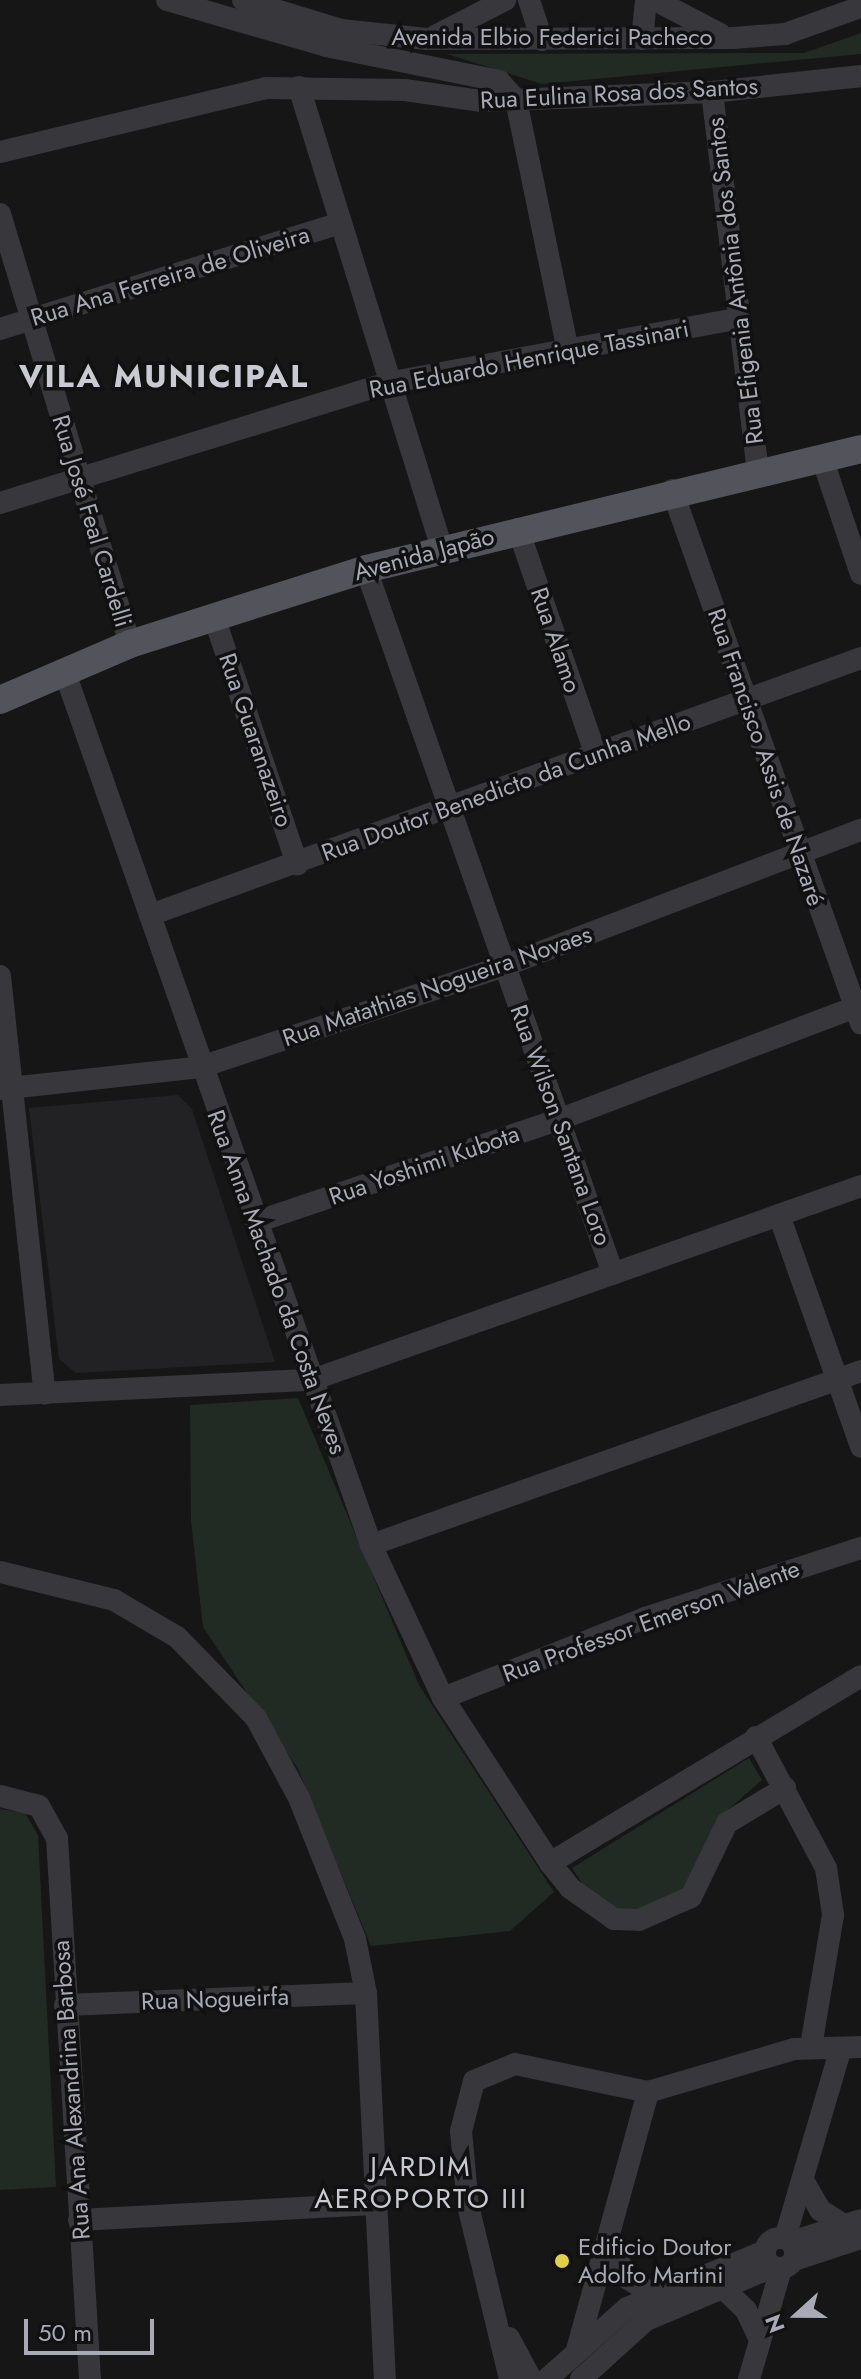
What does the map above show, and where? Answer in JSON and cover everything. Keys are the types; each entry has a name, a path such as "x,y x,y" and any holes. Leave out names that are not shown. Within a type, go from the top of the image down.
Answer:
{"main road":[{"name":"Avenida Japão","path":"0,700 130,644 366,569 672,490 861,449"}],"street":[{"path":"167,0 326,46 473,71 499,81 516,100 567,346"},
{"name":"Avenida Elbio Federici Pacheco","path":"243,0 305,19 427,39 733,38 785,34 861,7"},
{"path":"281,0 305,19"},
{"path":"427,39 505,0"},
{"path":"529,0 542,40"},
{"path":"642,39 646,0"},
{"path":"655,0 733,38"},
{"name":"Rua Eulina Rosa dos Santos","path":"0,152 234,93 299,87 516,100 712,92 861,76"},
{"path":"299,87 387,383 442,549"},
{"name":"Rua Efigenia Antônia dos Santos","path":"712,92 737,319 758,470"},
{"name":"Rua José Feal Cardelli","path":"0,214 130,644"},
{"name":"Rua Ana Ferreira de Oliveira","path":"0,329 340,223"},
{"name":"Rua Eduardo Henrique Tassinari","path":"0,503 387,383 567,346 737,319"},
{"path":"822,458 861,574"},
{"name":"Rua Francisco Assis de Nazaré","path":"672,490 799,852 859,1012"},
{"name":"Rua Alamo","path":"518,529 595,752"},
{"name":"Rua Wilson Santana Loro","path":"366,569 613,1274"},
{"name":"Rua Guaranazeiro","path":"214,617 297,864"},
{"name":"Rua Doutor Benedicto da Cunha Mello","path":"150,915 861,658"},
{"name":"Rua Anna Machado da Costa Neves","path":"65,673 371,1545 443,1698 550,1863 570,1888 614,1919 669,1911 691,1897 727,1823 785,1788"},
{"name":"Rua Matathias Nogueira Novaes","path":"6,1088 201,1067 504,966 861,830"},
{"path":"0,976 6,1088 45,1394"},
{"name":"Rua Yoshimi Kubota","path":"256,1222 558,1120 859,1012"},
{"path":"0,1395 312,1380 861,1186"},
{"path":"779,1215 861,1447"},
{"path":"371,1545 861,1371"},
{"name":"Rua Professor Emerson Valente","path":"443,1698 645,1618 861,1548"},
{"path":"0,1572 67,1582 114,1600 177,1637 218,1673 256,1718 299,1798 355,1939 366,1993 385,2379"},
{"path":"550,1863 861,1676"},
{"path":"756,1737 826,1868 833,1915 811,2047"},
{"name":"Rua Ana Alexandrina Barbosa","path":"0,1796 39,1806 57,1838 90,2379"},
{"name":"Rua Nogueirfa","path":"65,2005 366,1993"},
{"path":"510,2379 493,2314 464,2169 465,2098 474,2081 515,2064 648,2092 811,2047 851,2049 804,2182 749,2379"},
{"path":"577,2350 611,2246 648,2092"},
{"path":"804,2182 820,2210 855,2228"},
{"path":"79,2220 374,2204"},
{"path":"547,2379 577,2350 652,2294 855,2228"},
{"path":"611,2246 627,2278 652,2294"},
{"path":"581,2379 646,2320 722,2287 782,2254"},
{"path":"722,2287 746,2310 760,2340"},
{"path":"493,2314 531,2379"}],"shaded area":[{"path":"861,33 861,54 542,84 447,54 804,53"},
{"path":"178,1095 192,1109 275,1362 76,1373 59,1359 29,1108"},
{"path":"298,1398 419,1685 554,1892 510,1931 371,1946 298,1769 203,1627 191,1521 190,1405"},
{"path":"749,1758 762,1780 723,1814 695,1883 643,1912 598,1907 572,1868"},
{"path":"0,1809 25,1813 38,1835 56,2187 0,2190"}],"place":[{"name":"Edificio Doutor Adolfo Martini","path":"562,2261"}],"district":[{"name":"VILA MUNICIPAL","path":"164,376"},
{"name":"JARDIM AEROPORTO III","path":"421,2183"}]}
